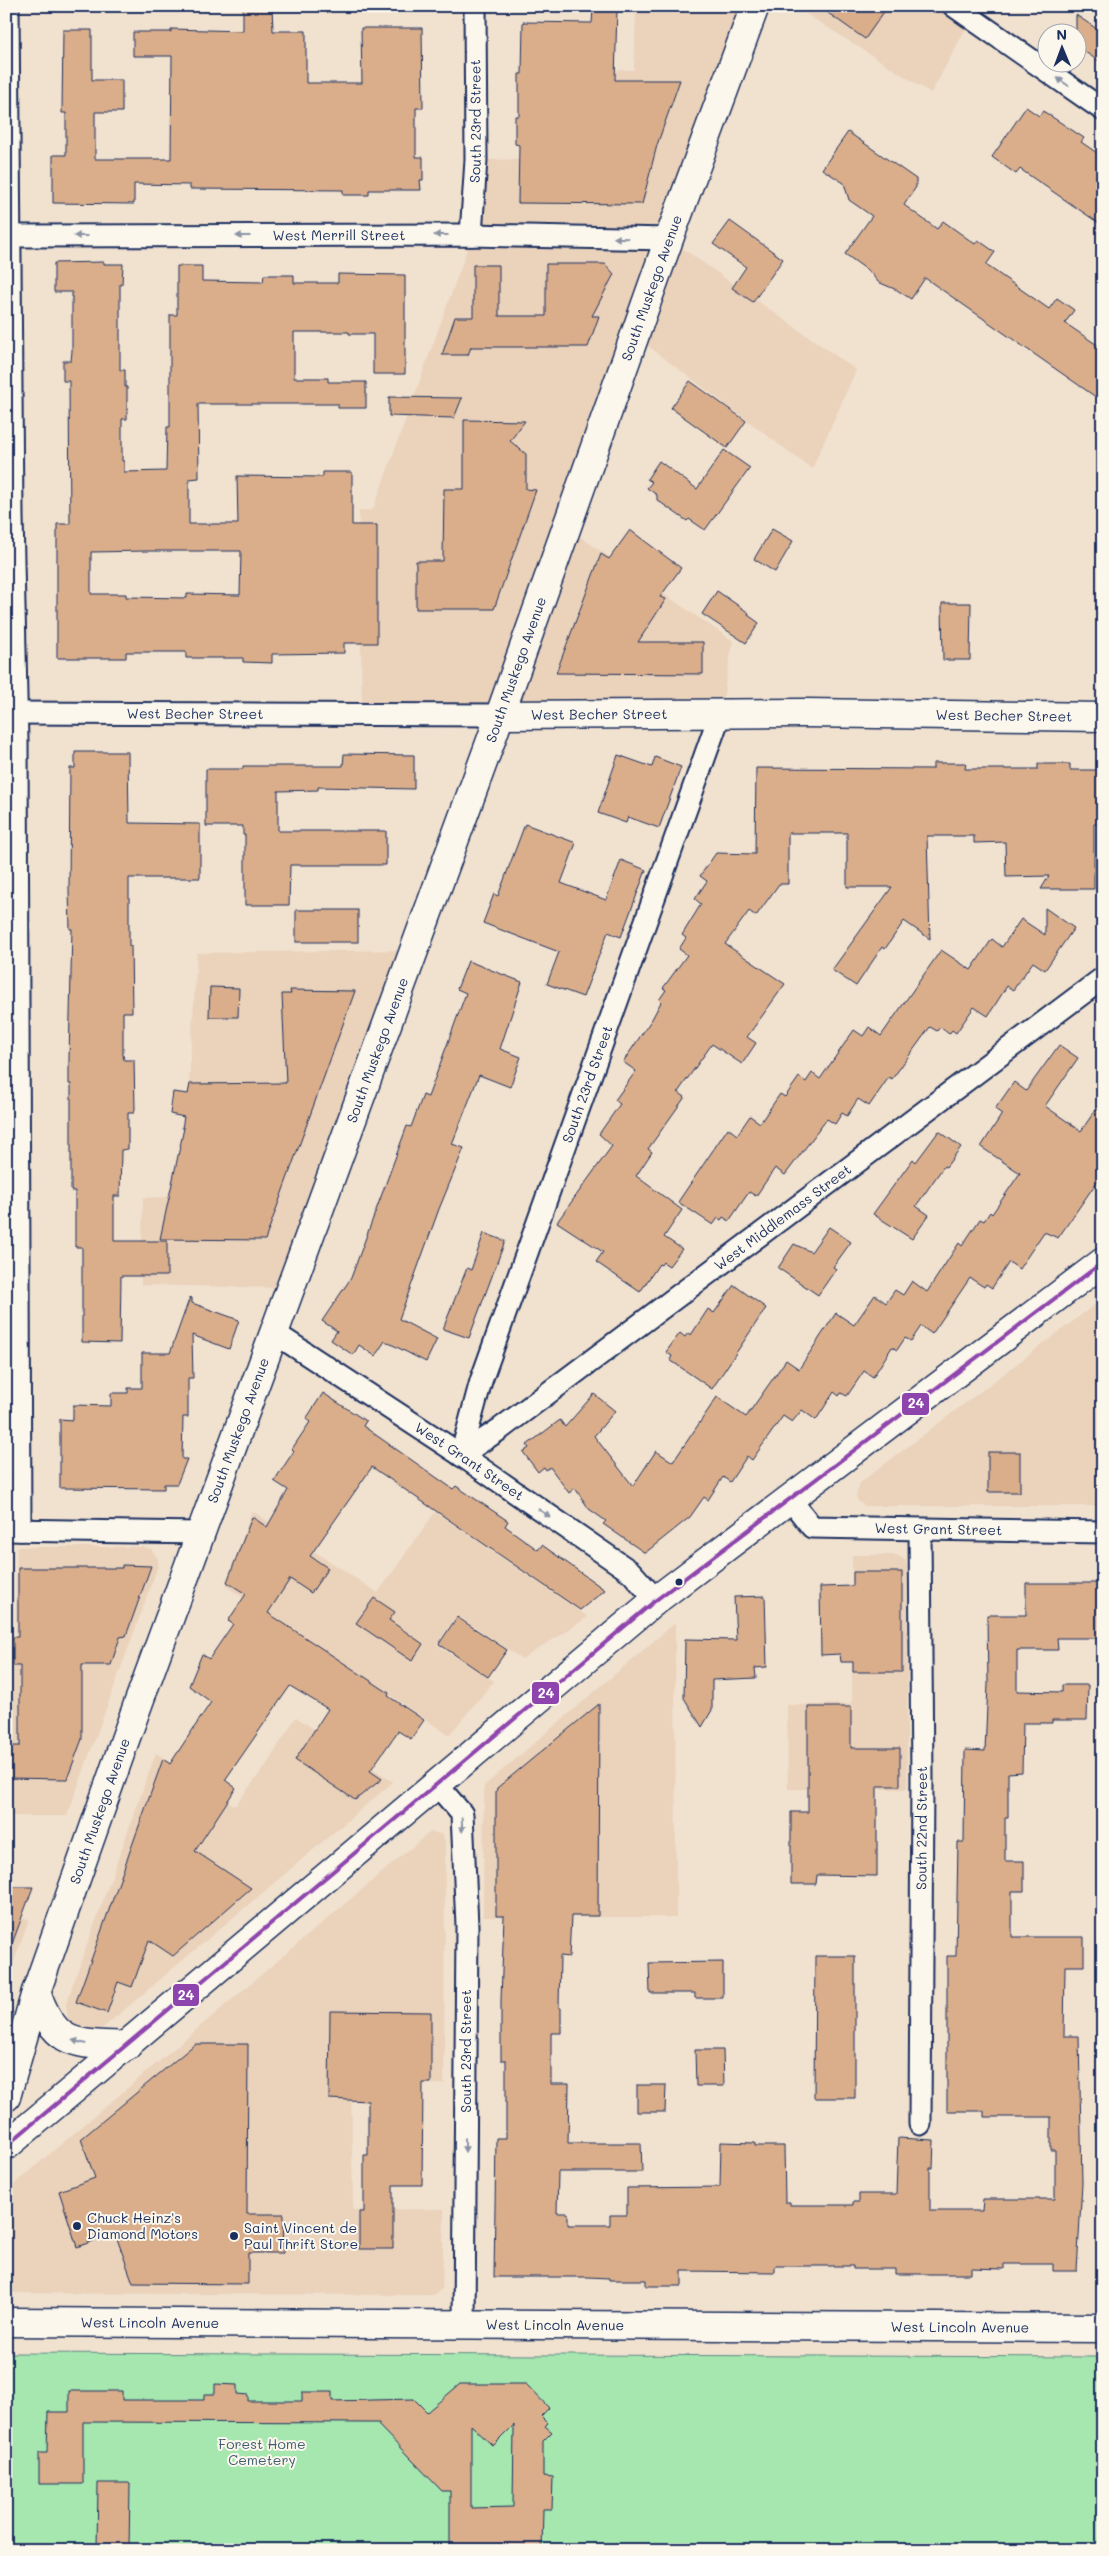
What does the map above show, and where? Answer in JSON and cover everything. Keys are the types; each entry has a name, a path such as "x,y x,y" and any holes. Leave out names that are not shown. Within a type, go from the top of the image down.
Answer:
{"street":[{"path":"8,6 13,1530 200,1533"},
{"name":"South 23rd Street","path":"471,235 476,160 475,6"},
{"name":"South Muskego Avenue","path":"6,2097 36,1992 200,1533 499,715 669,239 755,6"},
{"path":"954,6 1103,110"},
{"name":"West Merrill Street","path":"9,236 471,235 669,239"},
{"name":"West Becher Street","path":"11,713 720,714 1103,717"},
{"name":"South 23rd Street","path":"461,1456 481,1381 720,714"},
{"name":"West Middlemass Street","path":"461,1456 500,1429 1103,978"},
{"path":"6,2146 438,1786 656,1600 1103,1262"},
{"name":"West Grant Street","path":"273,1332 461,1456 631,1572 656,1600"},
{"name":"West Grant Street","path":"790,1498 812,1527 1103,1532"},
{"name":"South 22nd Street","path":"920,1530 922,1789 920,2124"},
{"name":"South 23rd Street","path":"438,1786 462,1814 467,1926 464,2325"},
{"path":"36,1992 45,2016 58,2032 76,2043 127,2046"},
{"name":"West Lincoln Avenue","path":"6,2322 1103,2328"}],"shaded area":[{"path":"591,6 755,6 669,239 856,370 812,469 636,337 567,528 733,641 720,714 362,714 359,511 373,510 465,256 471,235 476,160 581,159 579,71 634,70 636,11 591,8"},
{"path":"794,6 954,6 971,19 931,93"},
{"path":"414,950 290,1288 141,1285 143,1198 168,1197 186,1132 197,953"},
{"path":"1101,1300 1099,1392 1103,1392 1103,1506 865,1506 858,1501 856,1496 860,1483"},
{"path":"252,1511 378,1593 435,1512 588,1617 522,1659 457,1615 437,1645 494,1681 449,1735 226,1586"},
{"path":"17,1547 143,1547 151,1549 158,1559 158,1566 67,1816 6,1816 6,1636 16,1635"},
{"path":"852,1555 896,1555 905,1560 907,1566 907,1789 788,1789 787,1705 852,1704"},
{"path":"675,1623 676,1917 483,1917 484,1786"},
{"path":"296,1717 393,1782 98,2032 91,2032 74,2026 68,2020 66,2004 156,1753 235,1806 267,1764"},
{"path":"430,1832 441,1834 445,1841 444,2084 351,2085 353,2210 444,2209 442,2289 433,2295 6,2293 6,2191"},
{"path":"6,1919 29,1919 6,1983"}],"green space":[{"name":"Forest Home Cemetery","path":"6,2353 1103,2357 1103,2550 6,2550"}],"building":[{"path":"243,6 272,6 273,31 306,31 306,83 362,83 361,28 422,28 423,108 416,108 416,157 423,157 423,180 420,180 421,190 369,190 369,195 343,195 343,190 190,189 190,185 134,184 134,204 53,203 53,155 66,155 66,113 62,113 63,30 92,30 92,80 122,80 122,112 95,112 95,159 171,159 172,56 133,56 133,32 171,32 171,29 243,31"},
{"path":"818,6 888,6 865,39"},
{"path":"593,9 617,9 615,80 680,80 657,145 642,204 518,203 519,145 515,144 515,116 519,116 519,74 522,74 523,22 592,23"},
{"path":"1076,15 1103,33 1103,64 1086,53 1086,22 1076,22"},
{"path":"1026,107 1039,116 1043,111 1084,138 1081,142 1103,157 1103,226 1020,169 1016,174 992,157"},
{"path":"848,132 916,179 916,187 904,205 937,229 943,221 975,244 978,240 995,252 986,265 1049,309 1057,298 1074,310 1065,323 1103,349 1103,402 925,278 911,299 897,290 878,282 870,272 845,254 872,216 849,200 844,183 822,169"},
{"path":"730,221 783,259 753,302 732,288 746,267 713,244"},
{"path":"104,262 104,264 123,264 122,284 120,284 120,370 125,370 125,387 127,387 127,419 122,419 122,461 124,461 124,472 166,471 167,427 170,427 170,315 177,315 177,266 202,266 202,281 263,282 264,275 294,275 294,283 338,283 338,274 405,275 405,374 373,374 373,334 294,332 294,378 328,378 328,382 366,382 366,408 338,408 338,404 198,404 199,478 189,479 189,524 238,524 237,476 323,477 323,472 352,472 352,525 377,525 377,643 344,643 344,653 272,654 272,663 243,662 243,658 186,658 186,652 126,652 126,658 57,658 57,524 70,524 69,381 63,381 63,361 71,361 72,292 54,292 54,263","holes":["241,551 240,595 187,594 187,598 126,597 126,594 91,594 91,552"]},
{"path":"546,264 605,264 614,274 592,316 599,316 588,347 471,347 468,355 442,355 455,317 473,317 473,265 499,265 499,316 546,316"},
{"path":"690,381 746,421 727,448 671,408"},
{"path":"389,397 462,398 454,418 389,416"},
{"path":"464,420 525,421 510,441 526,454 526,489 536,490 494,609 416,609 416,561 443,561 444,489 464,489"},
{"path":"724,450 750,468 705,530 689,519 687,521 657,500 657,495 647,488 652,482 647,479 659,461 697,489"},
{"path":"772,529 793,541 775,572 754,559"},
{"path":"630,530 681,568 660,597 666,599 638,642 703,642 703,674 556,673 601,554 609,559"},
{"path":"717,591 749,613 748,615 759,623 746,643 702,614"},
{"path":"942,603 971,603 970,660 943,660"},
{"path":"75,752 128,752 129,823 200,824 200,878 129,878 129,946 131,946 132,1012 123,1012 123,1055 124,1060 134,1060 135,1109 134,1113 128,1113 128,1149 121,1150 120,1196 114,1196 114,1241 167,1241 167,1276 121,1276 120,1343 82,1342 82,1247 75,1247 75,1191 71,1191 71,1084 69,1084 72,929 70,929 69,890 70,768 75,768"},
{"path":"344,754 414,755 414,789 318,787 318,790 278,791 278,831 386,831 386,865 290,865 289,905 245,905 245,835 243,835 243,826 206,826 206,769 243,769 243,766 343,766"},
{"path":"618,755 652,767 655,757 681,767 659,828 628,817 626,823 598,813"},
{"path":"933,763 966,763 965,769 1038,769 1038,764 1070,764 1070,770 1103,770 1103,815 1097,815 1097,824 1094,824 1094,889 1041,889 1049,876 1006,877 1005,842 974,843 974,836 927,836 930,939 904,921 885,949 882,947 856,986 832,970 892,887 847,887 847,833 788,833 788,884 779,884 756,916 749,911 725,944 785,984 747,1037 756,1043 742,1064 712,1044 678,1092 685,1097 648,1149 652,1152 636,1176 682,1210 664,1237 682,1249 669,1266 663,1262 661,1265 659,1264 640,1292 596,1262 603,1252 557,1222 612,1146 599,1134 620,1104 615,1100 636,1071 623,1062 652,1019 661,1002 659,1000 666,990 663,988 687,955 679,949 686,938 682,935 701,904 695,899 707,881 700,876 716,853 755,854 756,768 933,769"},
{"path":"525,824 576,843 561,883 606,900 621,860 646,870 621,937 608,932 583,997 547,984 559,952 483,923 494,894 498,896"},
{"path":"1045,908 1074,928 1045,970 1033,962 1013,990 1007,986 988,1016 974,1007 956,1033 952,1030 949,1034 940,1027 937,1031 930,1027 892,1079 889,1077 869,1106 858,1099 847,1116 842,1113 835,1124 827,1119 785,1175 775,1168 756,1196 749,1192 729,1221 723,1217 721,1220 718,1218 713,1225 678,1202 728,1128 737,1135 750,1116 760,1123 780,1094 785,1097 799,1077 806,1082 812,1073 820,1079 854,1030 863,1036 869,1027 881,1036 941,950 971,970 992,939 1002,947 1021,919 1045,935"},
{"path":"296,910 358,910 358,942 296,942"},
{"path":"468,961 522,982 500,1049 521,1057 510,1087 479,1075 452,1144 464,1148 439,1209 399,1319 437,1339 426,1362 385,1341 375,1356 359,1345 353,1355 331,1340 337,1331 322,1321 351,1278 407,1126 411,1127 423,1095 428,1097 466,993 457,989"},
{"path":"210,987 239,988 238,1017 209,1017"},
{"path":"290,990 355,991 265,1240 160,1239 184,1128 182,1128 184,1117 170,1114 173,1092 188,1094 190,1084 286,1083 282,994 291,994"},
{"path":"1059,1045 1078,1058 1045,1106 1081,1131 1103,1099 1103,1173 1058,1238 1044,1232 1019,1269 1009,1262 992,1288 986,1284 984,1287 970,1278 932,1334 921,1326 911,1341 905,1338 897,1350 892,1347 873,1377 864,1371 847,1396 841,1393 839,1396 834,1392 816,1420 802,1410 792,1422 783,1416 752,1460 747,1456 730,1482 723,1477 708,1500 704,1497 690,1517 645,1553 603,1524 606,1521 589,1509 575,1488 569,1493 550,1467 546,1470 544,1467 538,1472 523,1452 529,1448 527,1445 560,1420 565,1427 594,1394 615,1411 594,1436 633,1486 656,1451 673,1462 717,1397 746,1417 786,1360 799,1369 836,1313 854,1325 875,1295 886,1303 895,1290 903,1295 912,1281 927,1292 959,1243 962,1246 980,1219 984,1221 990,1212 992,1214 1020,1173 981,1147 1002,1114 995,1109 1014,1082 1026,1091"},
{"path":"939,1131 961,1147 946,1167 944,1166 916,1206 929,1215 912,1239 873,1214 913,1159 916,1162"},
{"path":"829,1227 851,1242 833,1267 836,1269 818,1295 778,1268 794,1244 811,1252"},
{"path":"484,1233 505,1241 469,1338 443,1329 467,1268 471,1270"},
{"path":"734,1285 766,1308 712,1389 670,1360 672,1356 666,1352 680,1333 685,1337 688,1333 691,1335 708,1309 714,1313"},
{"path":"190,1297 192,1298 192,1303 239,1320 229,1349 192,1335 193,1378 188,1378 188,1417 183,1417 182,1459 187,1459 177,1484 164,1484 164,1489 60,1488 60,1419 73,1420 73,1405 111,1406 111,1393 128,1393 128,1388 142,1388 142,1353 170,1353"},
{"path":"323,1393 366,1421 363,1426 453,1489 456,1486 508,1521 505,1526 538,1550 542,1545 605,1590 580,1610 372,1467 310,1556 328,1568 311,1593 290,1579 268,1613 389,1693 388,1696 424,1720 411,1739 398,1731 370,1771 382,1779 355,1800 295,1760 328,1709 290,1686 225,1780 236,1788 195,1851 251,1888 173,1956 149,1940 132,1987 118,1982 107,2013 76,2002 163,1759 170,1764 211,1702 189,1686 202,1654 209,1659 233,1624 228,1621 246,1594 227,1582 252,1517 267,1527 288,1490 274,1481 294,1451 292,1449 310,1422 306,1419"},
{"path":"988,1452 1020,1452 1020,1492 988,1492"},
{"path":"122,1565 151,1566 126,1636 120,1637 111,1665 82,1665 82,1739 67,1779 6,1778 6,1746 20,1746 20,1666 13,1666 13,1637 18,1637 18,1568 122,1568"},
{"path":"853,1572 902,1572 902,1672 853,1672 853,1662 841,1662 840,1654 821,1655 820,1587 853,1586"},
{"path":"1026,1583 1103,1583 1103,1638 1057,1638 1058,1650 1017,1650 1017,1691 1062,1692 1062,1685 1088,1685 1087,1720 1052,1720 1052,1723 1023,1723 1022,1772 1008,1773 1008,1818 1005,1818 1005,1861 1024,1861 1024,1891 1012,1891 1012,1937 1084,1937 1084,1966 1065,1966 1064,2036 1079,2036 1082,2183 1077,2271 1053,2271 1053,2264 1004,2264 1004,2269 971,2268 971,2274 895,2274 895,2269 853,2269 853,2266 775,2266 775,2272 682,2271 682,2286 646,2286 646,2280 609,2280 609,2278 494,2277 496,2138 506,2138 506,2060 501,2060 504,1916 496,1916 496,1793 497,1788 599,1704 598,1916 571,1916 569,1957 560,1956 559,2008 561,2008 561,2033 551,2033 551,2084 569,2084 568,2143 641,2143 642,2172 558,2172 557,2213 568,2213 568,2225 610,2225 610,2215 627,2215 627,2188 720,2187 721,2142 755,2143 755,2146 784,2146 785,2202 790,2202 790,2205 853,2205 853,2202 859,2202 859,2194 896,2194 898,2138 934,2140 933,2168 930,2168 930,2211 982,2211 983,2199 1055,2199 1055,2150 1051,2150 1051,2117 984,2117 984,2111 947,2111 947,1956 956,1956 958,1842 964,1842 965,1750 985,1751 988,1684 987,1615 1026,1615"},
{"path":"765,1596 767,1667 755,1668 756,1678 712,1680 712,1710 702,1727 684,1698 685,1639 736,1640 734,1597"},
{"path":"374,1598 395,1612 389,1620 423,1644 412,1661 356,1623"},
{"path":"457,1617 507,1650 488,1677 439,1644"},
{"path":"808,1707 851,1707 851,1748 900,1748 900,1786 877,1786 877,1876 817,1875 816,1884 791,1884 791,1812 808,1812"},
{"path":"6,1887 33,1887 9,1952 6,1952"},
{"path":"815,1956 855,1956 855,2098 814,2098"},
{"path":"723,1962 723,1998 695,1998 695,1993 650,1993 649,1963"},
{"path":"330,2011 431,2012 431,2083 423,2083 422,2185 393,2185 393,2249 359,2249 359,2212 364,2212 364,2155 368,2155 368,2101 329,2099"},
{"path":"195,2044 248,2044 247,2214 284,2214 283,2253 248,2253 248,2284 133,2283 115,2233 77,2247 59,2191 95,2178 81,2139"},
{"path":"695,2050 723,2050 724,2086 696,2086"},
{"path":"637,2085 666,2085 665,2112 637,2112"},
{"path":"215,2384 237,2385 237,2394 248,2395 248,2401 302,2401 302,2392 332,2392 332,2401 414,2399 427,2412 460,2384 526,2384 549,2408 541,2416 548,2423 545,2426 552,2432 543,2441 543,2476 553,2477 552,2509 543,2509 542,2550 450,2550 450,2491 442,2491 379,2426 379,2423 83,2422 83,2484 39,2484 39,2453 47,2453 48,2412 69,2412 69,2391 122,2391 122,2400 204,2400 204,2394 215,2394","holes":["471,2425 493,2446 514,2425 513,2507 471,2508"]},
{"path":"98,2483 130,2483 129,2550 97,2550"}],"transit line":[{"name":"24","path":"6,2146 656,1600 1103,1262"}],"place":[{"name":"Chuck Heinz's Diamond Motors","path":"77,2226"},
{"name":"Saint Vincent de Paul Thrift Store","path":"234,2236"}]}
